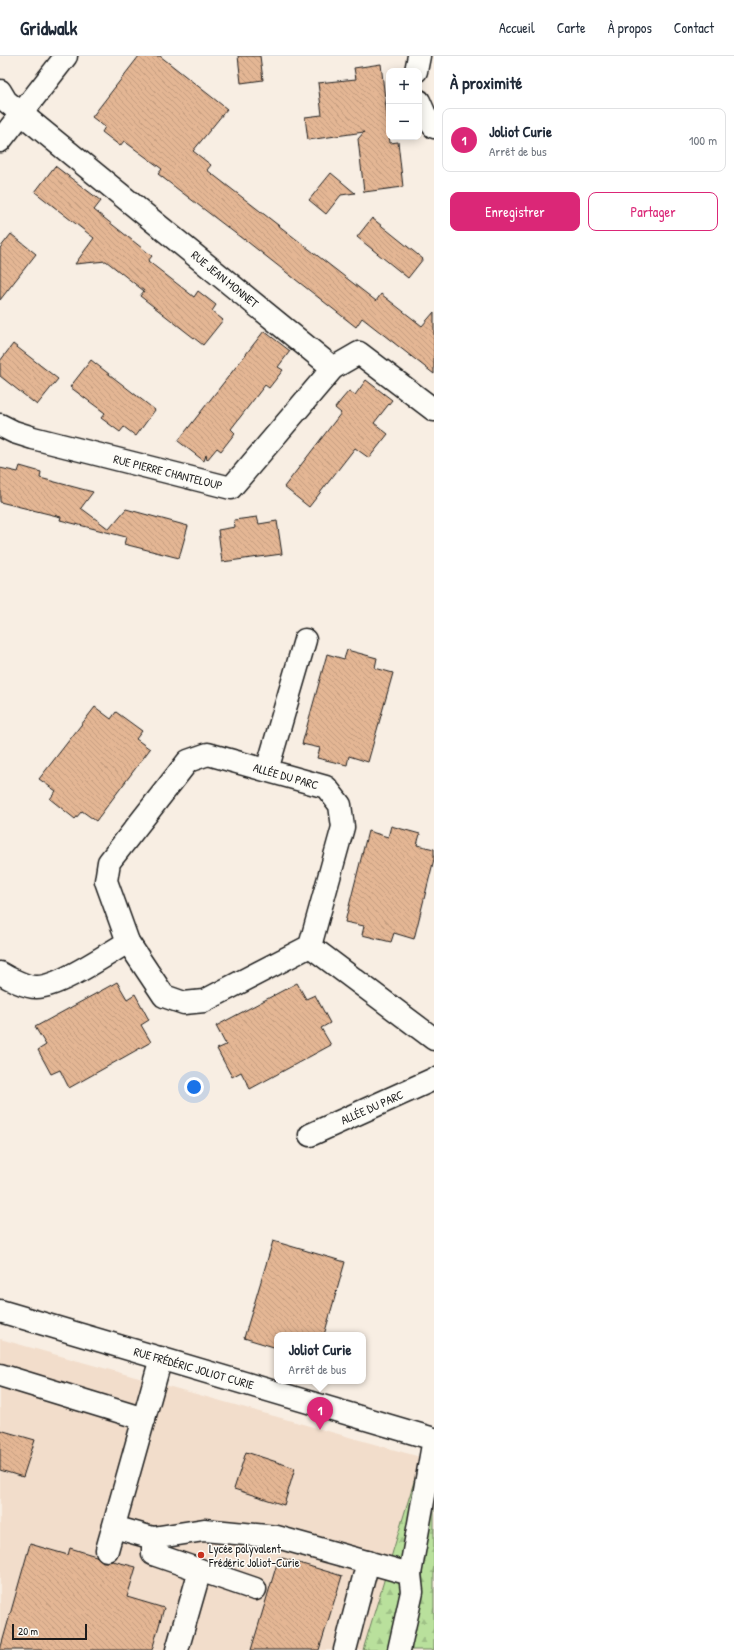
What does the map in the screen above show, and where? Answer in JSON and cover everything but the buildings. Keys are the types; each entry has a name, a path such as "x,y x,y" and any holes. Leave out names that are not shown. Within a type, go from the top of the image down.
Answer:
{"street":[{"path":"0,141 66,56"},
{"path":"417,68 419,56"},
{"name":"RUE JEAN MONNET","path":"0,91 6,101 333,368"},
{"path":"420,104 426,117 434,127"},
{"path":"333,368 359,354 434,410"},
{"name":"RUE PIERRE CHANTELOUP","path":"0,425 14,432 33,438 231,488 333,368"},
{"path":"267,770 305,640"},
{"name":"ALLÉE DU PARC","path":"208,754 267,770 326,787 340,805 343,828 310,946 204,1001 184,1003 164,996 128,942 106,881 109,862 188,761 208,754"},
{"path":"0,973 8,978 36,988 57,983 128,942"},
{"path":"310,946 434,1039"},
{"name":"ALLÉE DU PARC","path":"310,1135 434,1079"},
{"name":"RUE FRÉDÉRIC JOLIOT CURIE","path":"0,1311 434,1439"},
{"path":"108,1550 161,1358"},
{"path":"0,1375 144,1419"},
{"path":"399,1650 412,1592 410,1574 434,1439"},
{"path":"114,1527 153,1538 204,1530 277,1537 410,1574"},
{"path":"153,1538 153,1554 255,1589"},
{"path":"345,1650 368,1562"},
{"path":"177,1650 200,1570"}],"shaded area":[{"name":"Lycée polyvalent Frédéric Joliot-Curie","path":"0,1339 431,1460 373,1650 0,1650"}],"green space":[{"path":"419,1465 434,1469 434,1650 363,1650"}],"place":[{"name":"Joliot Curie","path":"320,1430"},
{"name":"Lycée polyvalent Frédéric Joliot-Curie","path":"201,1555"}]}
